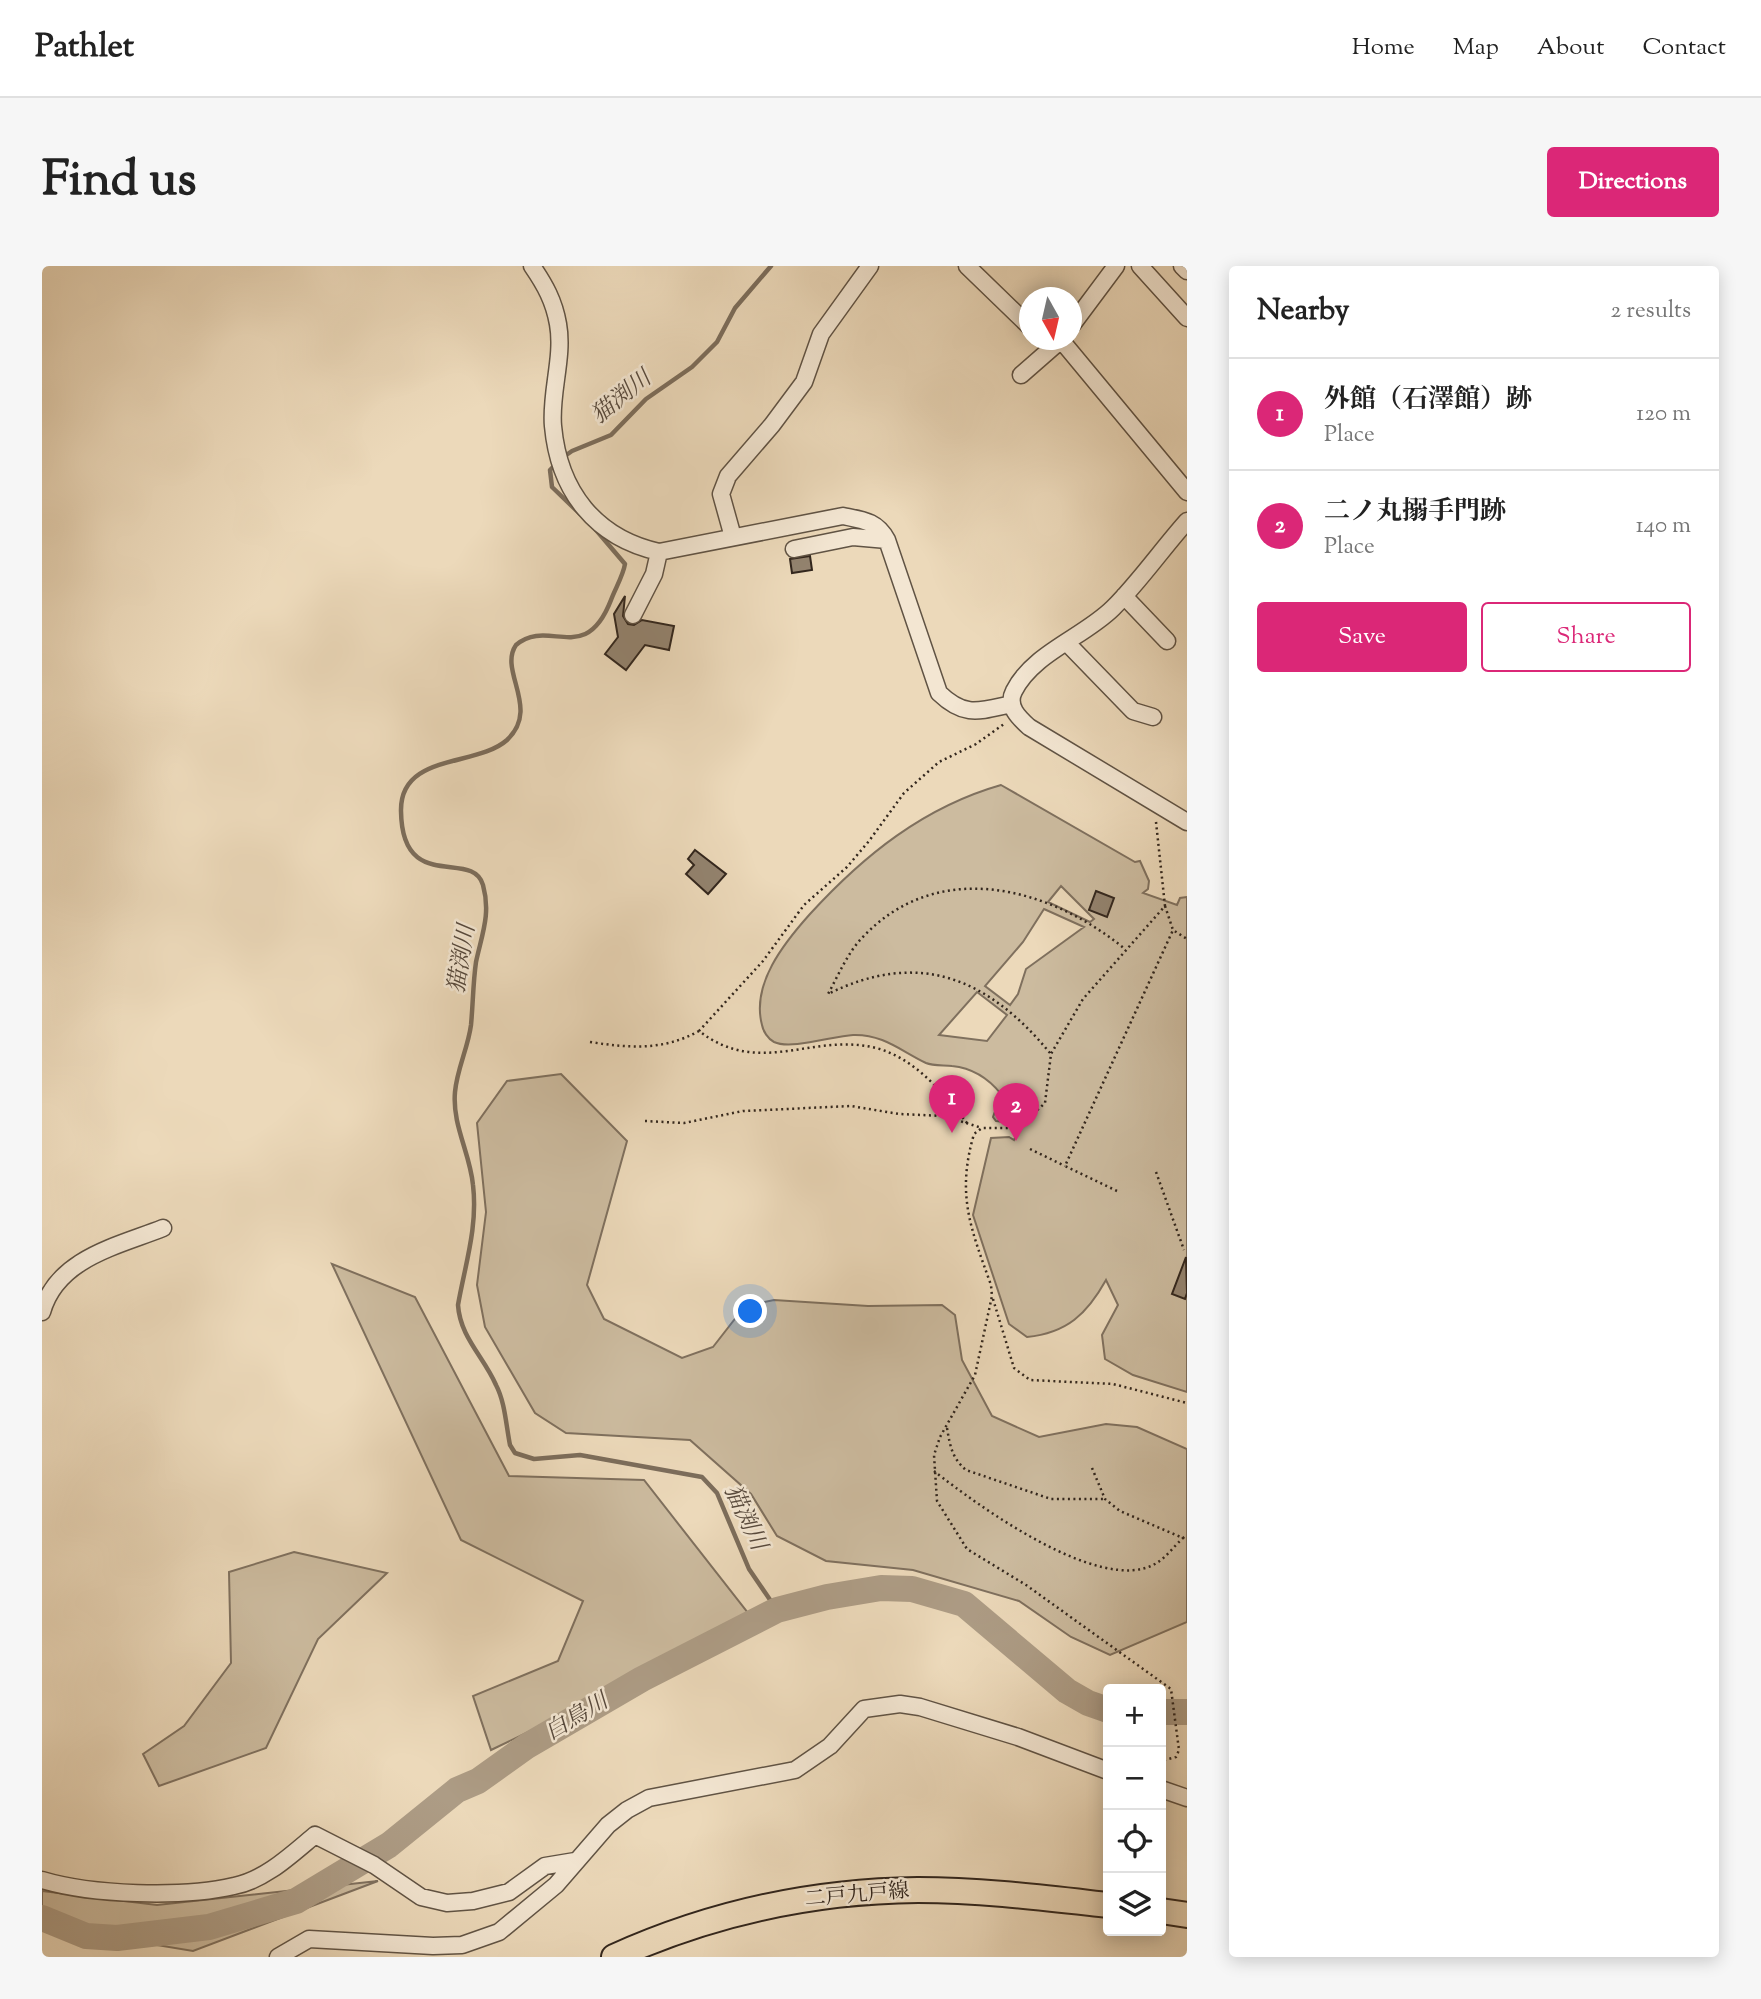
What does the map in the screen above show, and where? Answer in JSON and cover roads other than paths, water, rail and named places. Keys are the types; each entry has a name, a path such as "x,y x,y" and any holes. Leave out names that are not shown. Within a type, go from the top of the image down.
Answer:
{"main road":[{"name":"二戸九戸線","path":"614,1957 667,1933 727,1916 853,1893 919,1890 1103,1905"},
{"path":"1166,1912 1187,1915"}],"street":[{"path":"532,266 551,295 559,327 553,426 566,478 577,498 600,527 632,546 659,552 843,516 870,521 887,540 939,693 952,706 969,712 1014,710"},
{"path":"733,537 721,494 728,476 772,425 804,382 821,334 870,266"},
{"path":"967,266 1019,316"},
{"path":"1082,312 1116,266"},
{"path":"1140,266 1187,318"},
{"path":"1182,266 1187,271"},
{"path":"1021,375 1041,350"},
{"path":"1068,350 1187,492"},
{"path":"1185,528 1102,617 1033,667 1012,693 1014,710 1044,737 1187,822"},
{"path":"794,549 853,537 887,540"},
{"path":"633,615 654,574 659,552"},
{"path":"1124,596 1167,641"},
{"path":"1068,643 1133,711 1153,717"},
{"path":"42,1312 49,1294 66,1272 82,1261 163,1228"},
{"path":"278,1957 309,1939 462,1945 499,1932 556,1885 608,1825 627,1810 649,1798 795,1770 830,1746 864,1709 900,1704 920,1707 1018,1737 1103,1769"},
{"path":"1166,1791 1187,1798"},
{"path":"42,1880 75,1890 154,1891 235,1886 265,1873 315,1835 374,1865 421,1897 447,1903 473,1901 509,1892 545,1866 575,1861"}],"waterway":[{"name":"猫渕川","path":"562,458 611,435 646,399 692,367 717,342 735,308 771,266"},
{"name":"猫渕川","path":"556,464 550,470 552,487 580,514"},
{"name":"猫渕川","path":"596,530 625,564 601,620 590,631 578,636 541,636 528,638 516,645 512,666 520,715 516,728 507,740 478,754 426,770 413,779 404,792 401,811 404,837 413,853 425,862 466,870 477,875 485,895 486,915 476,962 471,1025 455,1092 456,1116 471,1173 474,1201 470,1246 458,1305 463,1327 499,1392 510,1445 515,1453 534,1459 580,1455 702,1477 717,1493 749,1569 777,1610"},
{"name":"白鳥川","path":"42,1918 86,1936 117,1938 209,1927 296,1901 389,1845 457,1790 478,1781 527,1746 642,1679 777,1610 827,1597 881,1588 912,1589 964,1604 1067,1691 1103,1708"},
{"name":"白鳥川","path":"1166,1712 1187,1712"}],"place":[{"name":"外館（石澤館）跡","path":"952,1133"},
{"name":"二ノ丸搦手門跡","path":"1016,1141"}]}
